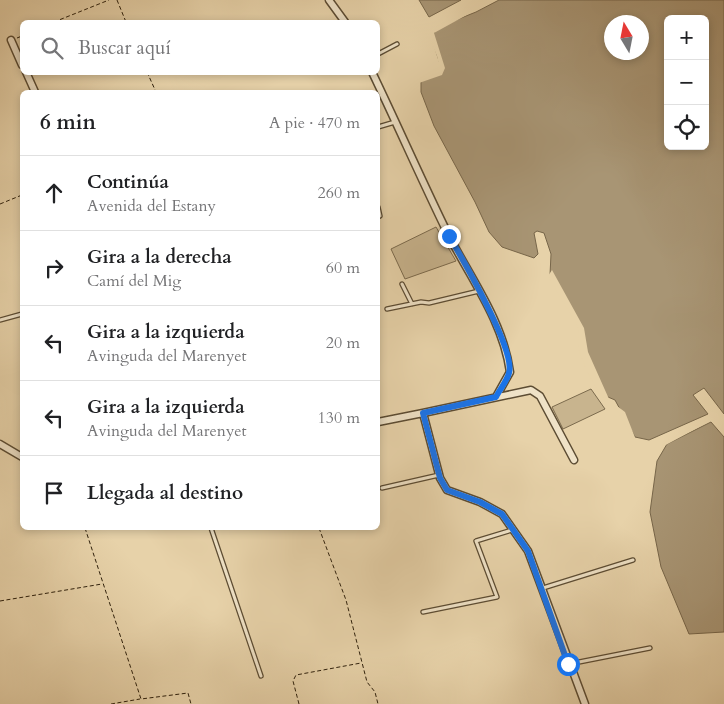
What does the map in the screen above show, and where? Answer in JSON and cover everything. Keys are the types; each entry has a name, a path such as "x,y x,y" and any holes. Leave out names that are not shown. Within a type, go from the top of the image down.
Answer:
{"street":[{"path":"329,0 343,20"},
{"path":"11,40 20,60"},
{"path":"27,75 34,90"},
{"path":"373,75 449,236 473,276 504,341 510,372 496,397"},
{"path":"380,422 531,390 540,396 574,460"},
{"path":"423,413 439,475 447,490 480,502 502,514 528,551 568,664 585,704"},
{"path":"0,444 20,456"}],"lane":[{"path":"380,53 397,44"},
{"path":"380,126 395,121"},
{"path":"402,284 412,304"},
{"path":"387,309 421,302 429,303 479,291"},
{"path":"0,320 20,315"},
{"path":"382,488 439,475"},
{"path":"211,530 260,676"},
{"path":"423,612 497,597 476,541 512,530"},
{"path":"541,589 633,560"},
{"path":"568,664 650,648"}],"path":[{"path":"59,20 109,0"},
{"path":"117,0 125,20"},
{"path":"148,75 155,90"},
{"path":"0,204 20,196"},
{"path":"86,530 141,699"},
{"path":"319,530 346,600 367,682 375,692 378,704"},
{"path":"0,601 103,584"},
{"path":"299,704 294,681 296,675 362,663"},
{"path":"112,704 188,693 192,704"}],"shaded area":[{"path":"419,0 461,0 429,17"},
{"path":"499,0 724,0 724,414 704,388 693,395 708,414 649,440 635,437 615,400 601,394 581,352 581,329 550,275 551,254 544,233 537,231 534,233 538,254 534,258 502,247 489,232 434,126 421,92 421,80 442,70 431,36 441,26 476,12"},
{"path":"436,227 456,261 405,279 391,249"},
{"path":"591,389 605,409 563,429 552,407"},
{"path":"711,422 724,437 724,632 689,634 661,567 650,512 657,461 667,444"}],"pier":[{"path":"494,0 434,33 445,68 442,75 419,83 420,78 440,69 429,37 430,33 440,24"},
{"path":"552,270 584,328 588,352 612,402 601,397 586,369 578,348 579,329 548,276"},
{"path":"613,403 625,412 636,440 633,439"},
{"path":"711,419 713,420 724,434 712,420 662,447 666,441"}],"route":[{"path":"449,236 473,276 504,341 510,372 496,397 423,413 439,475 447,490 480,502 502,514 528,551 568,664"}]}
